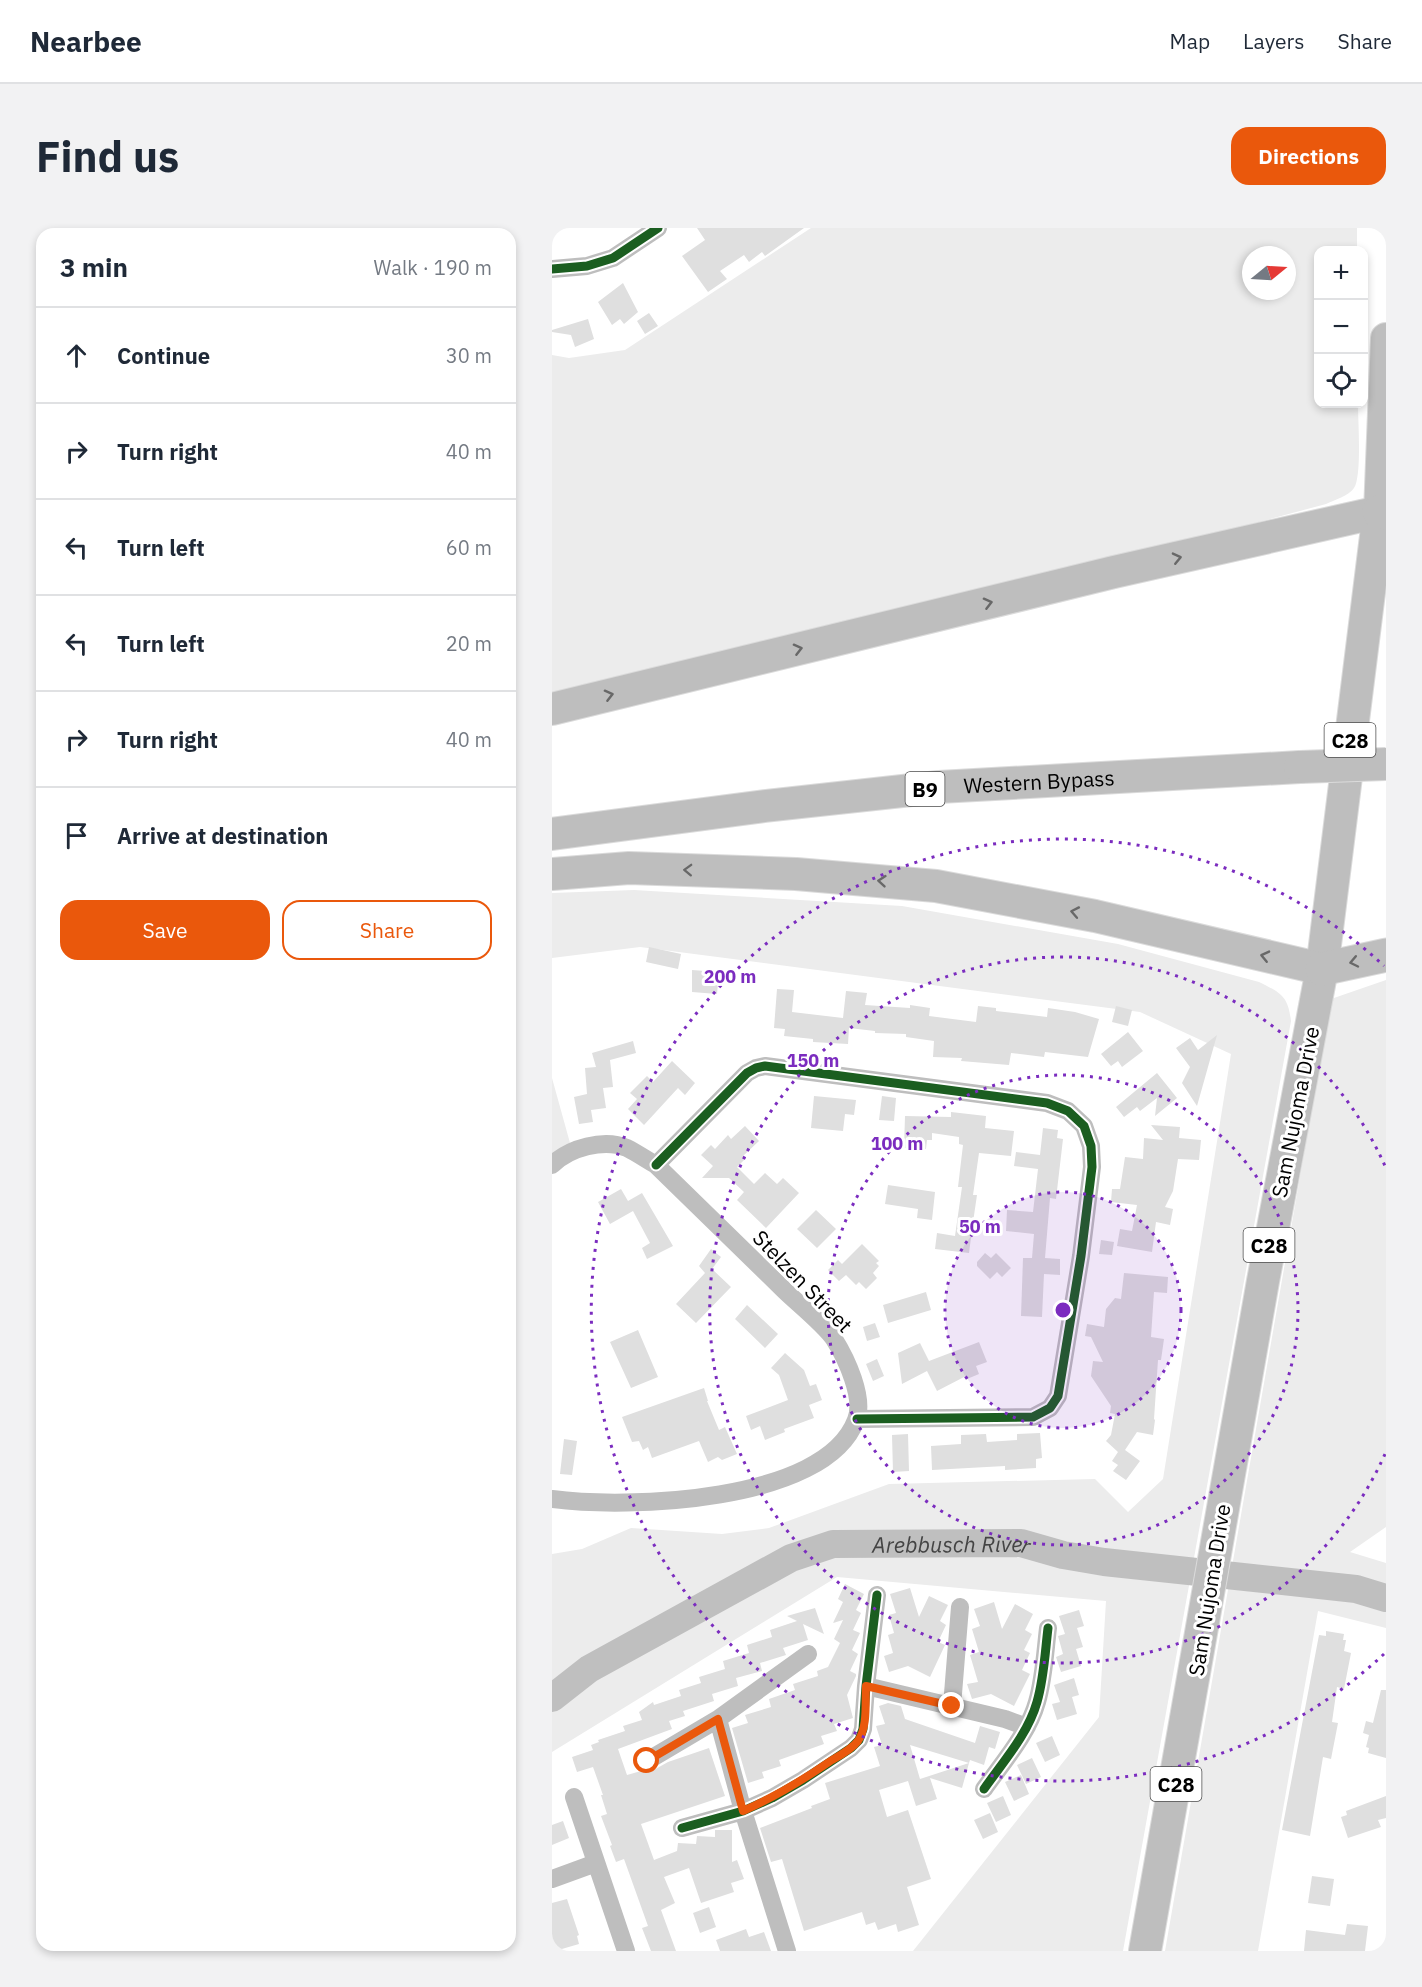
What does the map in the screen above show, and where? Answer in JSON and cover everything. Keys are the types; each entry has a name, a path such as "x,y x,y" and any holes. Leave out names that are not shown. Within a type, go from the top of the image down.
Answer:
{"highway":[{"path":"552,709 1114,572 1382,513"},
{"name":"Sam Nujoma Drive","path":"1145,1951 1265,1270 1322,969 1382,513"},
{"name":"Western Bypass","path":"552,834 765,806 939,787 1386,764"},
{"path":"552,874 629,868 796,874 936,886 1095,916 1322,969 1386,955"}],"main road":[{"name":"Sam Nujoma Drive","path":"1382,513 1386,338"}],"street":[{"path":"552,269 587,266 613,258 658,228"},
{"path":"552,1499 579,1503 637,1502 717,1496 799,1472 823,1460 842,1445 857,1419 1033,1417 1050,1408 1058,1396 1081,1256 1092,1167 1091,1146 1084,1126 1068,1111 1047,1103 765,1066 747,1073 656,1165"},
{"name":"Stelzen Street","path":"552,1165 571,1151 609,1145 626,1147 656,1165 834,1338 854,1381 859,1401 857,1419"},
{"path":"682,1828 743,1811 772,1798 851,1748 859,1740 863,1729 877,1595"},
{"path":"952,1706 960,1607"},
{"path":"984,1789 1027,1726 1039,1694 1048,1628"},
{"path":"647,1761 718,1719 808,1654"},
{"path":"866,1686 1027,1726"},
{"path":"718,1719 743,1811 787,1951"},
{"path":"574,1797 626,1951"},
{"path":"552,1879 596,1863"}],"shaded area":[{"path":"811,228 1357,228 1357,246 1314,246 1314,408 1358,408 1358,472 1354,488 1341,498 1326,504 944,606 552,699 552,355 569,358 625,350"},
{"path":"634,890 902,906 1118,944 1259,982 1282,996 1288,1006 1291,1021 1123,1951 913,1951 1099,1717 1106,1601 837,1577 552,1752 552,1554 582,1549 631,1528 722,1534 769,1528 889,1484 1095,1479 1128,1512 1163,1479 1231,1054 1140,1012 640,947 552,958 552,893"},
{"path":"1386,980 1386,1527 1350,1552 1386,1563 1386,1628 1318,1611 1258,1951 1165,1951 1331,999"},
{"path":"552,1078 570,1143 552,1159"}],"building":[{"path":"697,228 804,228 765,256 762,252 749,262 744,255 720,271 727,279 708,292 682,256 705,240"},
{"path":"623,283 638,312 624,324 620,319 612,325 598,302"},
{"path":"649,313 658,326 645,334 637,321"},
{"path":"588,319 594,339 575,347 571,335 552,332 552,330"},
{"path":"649,947 681,954 678,969 646,962"},
{"path":"692,970 719,972 717,994 692,992"},
{"path":"777,989 794,990 792,1012 843,1018 846,991 867,993 865,1005 910,1008 910,1005 930,1008 929,1016 976,1022 978,1006 996,1008 996,1011 1047,1017 1048,1008 1099,1019 1088,1057 1045,1052 1044,1057 1011,1053 1009,1065 961,1061 962,1058 933,1057 934,1041 906,1037 906,1034 875,1033 875,1031 849,1028 848,1044 813,1042 813,1039 784,1036 785,1029 774,1028"},
{"path":"1116,1006 1132,1010 1128,1026 1112,1022"},
{"path":"1128,1032 1143,1051 1122,1067 1118,1061 1111,1066 1101,1054"},
{"path":"1217,1035 1197,1106 1182,1083 1190,1067 1176,1048 1190,1038 1198,1050"},
{"path":"633,1041 636,1053 610,1060 613,1087 603,1088 606,1108 591,1110 593,1122 579,1124 574,1097 587,1094 585,1068 596,1067 592,1053"},
{"path":"672,1061 695,1083 685,1095 678,1088 644,1125 628,1109 637,1099 630,1093 647,1076 653,1082"},
{"path":"1157,1073 1177,1098 1155,1116 1157,1098 1140,1111 1137,1107 1124,1117 1116,1107"},
{"path":"814,1096 856,1100 854,1115 845,1114 843,1131 811,1128"},
{"path":"882,1096 896,1098 894,1121 879,1120"},
{"path":"951,1112 986,1116 985,1128 1014,1131 1011,1156 979,1153 973,1195 977,1195 972,1229 970,1228 972,1230 969,1253 935,1249 937,1233 955,1236 962,1187 958,1187 963,1145 959,1144 959,1137 932,1133 932,1140 927,1140 926,1149 904,1148 905,1116 951,1117"},
{"path":"1151,1125 1180,1127 1179,1138 1201,1140 1199,1160 1178,1159 1173,1191 1165,1207 1173,1209 1170,1225 1156,1222 1152,1252 1117,1246 1120,1229 1132,1231 1137,1205 1111,1202 1112,1189 1120,1189 1125,1157 1143,1159 1144,1138 1163,1140"},
{"path":"745,1126 759,1141 743,1156 746,1158 737,1167 754,1184 765,1173 777,1184 783,1178 799,1193 766,1228 737,1200 744,1192 729,1178 702,1178 713,1166 701,1155 711,1145 715,1149 728,1135 731,1139"},
{"path":"1043,1128 1058,1130 1057,1138 1063,1139 1056,1199 1050,1198 1045,1258 1060,1259 1060,1275 1044,1274 1042,1317 1021,1316 1023,1258 1032,1258 1034,1234 1006,1231 1007,1210 1033,1212 1038,1169 1014,1166 1016,1152 1040,1155"},
{"path":"888,1185 935,1192 932,1220 917,1218 918,1209 885,1204"},
{"path":"621,1189 628,1201 642,1193 673,1246 647,1259 642,1248 650,1243 633,1211 610,1224 598,1202"},
{"path":"816,1210 836,1229 817,1248 797,1229"},
{"path":"1101,1240 1114,1242 1112,1255 1099,1254"},
{"path":"862,1244 879,1261 876,1263 879,1266 873,1273 877,1278 866,1289 859,1282 856,1285 846,1275 839,1281 828,1270 838,1260 842,1264"},
{"path":"711,1249 721,1257 712,1269 731,1287 696,1323 676,1304 705,1273 699,1266"},
{"path":"985,1253 991,1258 996,1253 1011,1268 1002,1277 997,1272 990,1279 977,1266 977,1262"},
{"path":"1124,1273 1168,1277 1167,1293 1154,1292 1151,1337 1164,1339 1161,1360 1158,1360 1153,1435 1137,1432 1125,1450 1140,1461 1126,1480 1113,1471 1118,1465 1112,1461 1118,1452 1106,1441 1111,1435 1115,1414 1110,1413 1111,1406 1091,1376 1093,1361 1103,1362 1091,1337 1085,1336 1087,1324 1104,1327 1106,1309 1115,1298 1121,1299"},
{"path":"926,1292 931,1310 888,1323 883,1305"},
{"path":"747,1305 778,1334 765,1348 735,1319"},
{"path":"875,1323 880,1337 867,1341 863,1327"},
{"path":"638,1330 658,1377 631,1388 610,1342"},
{"path":"979,1342 987,1362 976,1366 979,1374 967,1379 966,1376 937,1391 927,1371 902,1384 898,1353 920,1343 929,1361"},
{"path":"785,1353 804,1370 810,1386 816,1384 822,1400 809,1405 814,1418 784,1429 785,1432 765,1440 760,1426 751,1430 746,1416 788,1400 779,1375 771,1368"},
{"path":"877,1359 884,1376 873,1381 866,1364"},
{"path":"704,1388 719,1430 725,1427 737,1454 722,1460 718,1457 708,1462 699,1441 652,1458 648,1447 643,1450 639,1441 632,1442 622,1417"},
{"path":"1040,1433 1042,1458 1036,1459 1036,1468 1005,1470 1005,1466 932,1470 931,1446 961,1444 961,1435 986,1434 987,1442 1017,1440 1017,1434"},
{"path":"908,1434 909,1471 893,1472 892,1435"},
{"path":"564,1439 577,1441 572,1475 560,1474"},
{"path":"845,1584 864,1594 856,1610 861,1613 853,1630 860,1633 852,1650 858,1654 850,1671 856,1676 847,1695 853,1718 834,1724 837,1731 821,1736 824,1744 779,1760 781,1766 762,1772 764,1778 748,1783 732,1728 748,1723 745,1715 771,1707 769,1699 795,1690 793,1684 818,1676 817,1671 828,1667 840,1643 834,1639 843,1620 833,1623 843,1602 838,1599"},
{"path":"910,1588 919,1617 929,1596 948,1605 940,1621 946,1625 938,1642 945,1645 930,1677 908,1666 889,1672 884,1656 893,1653 888,1635 894,1633 889,1615 896,1613 890,1594"},
{"path":"994,1602 1002,1629 1015,1604 1033,1614 1025,1630 1032,1634 1024,1650 1030,1653 1022,1670 1030,1674 1014,1706 991,1694 972,1699 967,1684 978,1682 970,1655 979,1652 972,1629 980,1626 974,1609"},
{"path":"815,1608 824,1634 803,1624 808,1640 783,1648 786,1655 760,1663 762,1671 736,1678 738,1686 712,1694 714,1701 683,1711 685,1716 669,1721 672,1729 618,1749 627,1775 652,1771 668,1762 709,1748 725,1796 641,1824 654,1860 677,1851 678,1843 696,1844 697,1836 715,1837 715,1830 732,1830 732,1862 737,1860 744,1879 731,1883 734,1892 701,1903 689,1868 664,1877 675,1903 661,1910 676,1951 651,1951 642,1928 648,1926 624,1859 616,1862 610,1846 612,1845 601,1816 607,1814 601,1795 603,1795 593,1767 577,1772 572,1757 593,1750 591,1745 599,1742 598,1740 625,1731 623,1726 642,1720 639,1712 653,1702 654,1705 681,1696 679,1690 701,1683 699,1677 725,1669 723,1661 749,1653 747,1645 772,1637 770,1630 797,1621 787,1616"},
{"path":"1079,1610 1084,1626 1077,1628 1083,1647 1076,1649 1081,1666 1061,1672 1056,1657 1063,1654 1058,1636 1065,1634 1059,1616"},
{"path":"1326,1631 1344,1634 1343,1640 1346,1640 1344,1651 1351,1653 1344,1689 1337,1687 1332,1722 1338,1723 1331,1759 1323,1757 1310,1836 1282,1830 1319,1635 1326,1636"},
{"path":"1074,1678 1079,1695 1072,1697 1077,1714 1057,1720 1052,1704 1060,1702 1054,1685"},
{"path":"1381,1690 1386,1690 1386,1758 1368,1753 1369,1748 1366,1747 1369,1735 1363,1733 1366,1721 1373,1723"},
{"path":"888,1703 901,1706 905,1719 975,1743 980,1726 1000,1732 995,1749 989,1747 984,1765 970,1760 962,1788 930,1778 937,1799 916,1806 908,1781 879,1790 887,1817 908,1810 931,1879 907,1887 919,1925 898,1932 896,1924 878,1930 875,1922 866,1925 862,1912 804,1931 782,1859 771,1862 760,1828 830,1799 825,1783 880,1766 874,1747 882,1745 876,1726 885,1724 879,1706","holes":["910,1745 969,1763 920,1779"]},
{"path":"1052,1736 1060,1755 1045,1762 1036,1743"},
{"path":"1032,1758 1041,1777 1026,1784 1017,1765"},
{"path":"1021,1775 1029,1794 1014,1801 1005,1782"},
{"path":"1003,1796 1011,1815 996,1822 987,1803"},
{"path":"1386,1796 1386,1818 1378,1820 1381,1827 1348,1838 1341,1817 1347,1815 1346,1811"},
{"path":"990,1813 998,1832 983,1839 974,1820"},
{"path":"563,1821 569,1838 552,1845 552,1825"},
{"path":"1312,1876 1334,1879 1330,1906 1308,1903"},
{"path":"567,1899 579,1935 577,1936 579,1944 555,1951 552,1941 552,1903"},
{"path":"709,1907 716,1927 700,1933 693,1913"},
{"path":"1347,1924 1368,1926 1365,1951 1304,1951 1306,1930 1345,1935"},
{"path":"746,1929 749,1937 764,1932 771,1951 720,1951 716,1940"}],"waterway":[{"name":"Arebbusch River","path":"552,1698 589,1669 791,1558 833,1544 1021,1543 1063,1555 1104,1562 1356,1589 1386,1598"}],"cycle path":[{"path":"552,269 587,266 613,258 658,228"},
{"path":"656,1165 747,1073 765,1066 1047,1103 1068,1111 1084,1126 1091,1146 1092,1167 1081,1256 1058,1396 1050,1408 1033,1417 857,1419"},
{"path":"682,1828 743,1811 772,1798 803,1780 851,1748 859,1740 863,1729 877,1595"},
{"path":"984,1789 1014,1747 1033,1714 1041,1684 1048,1628"}],"route":[{"path":"647,1761 718,1719 743,1811 803,1780 851,1748 859,1740 863,1729 866,1686 952,1706"}]}
